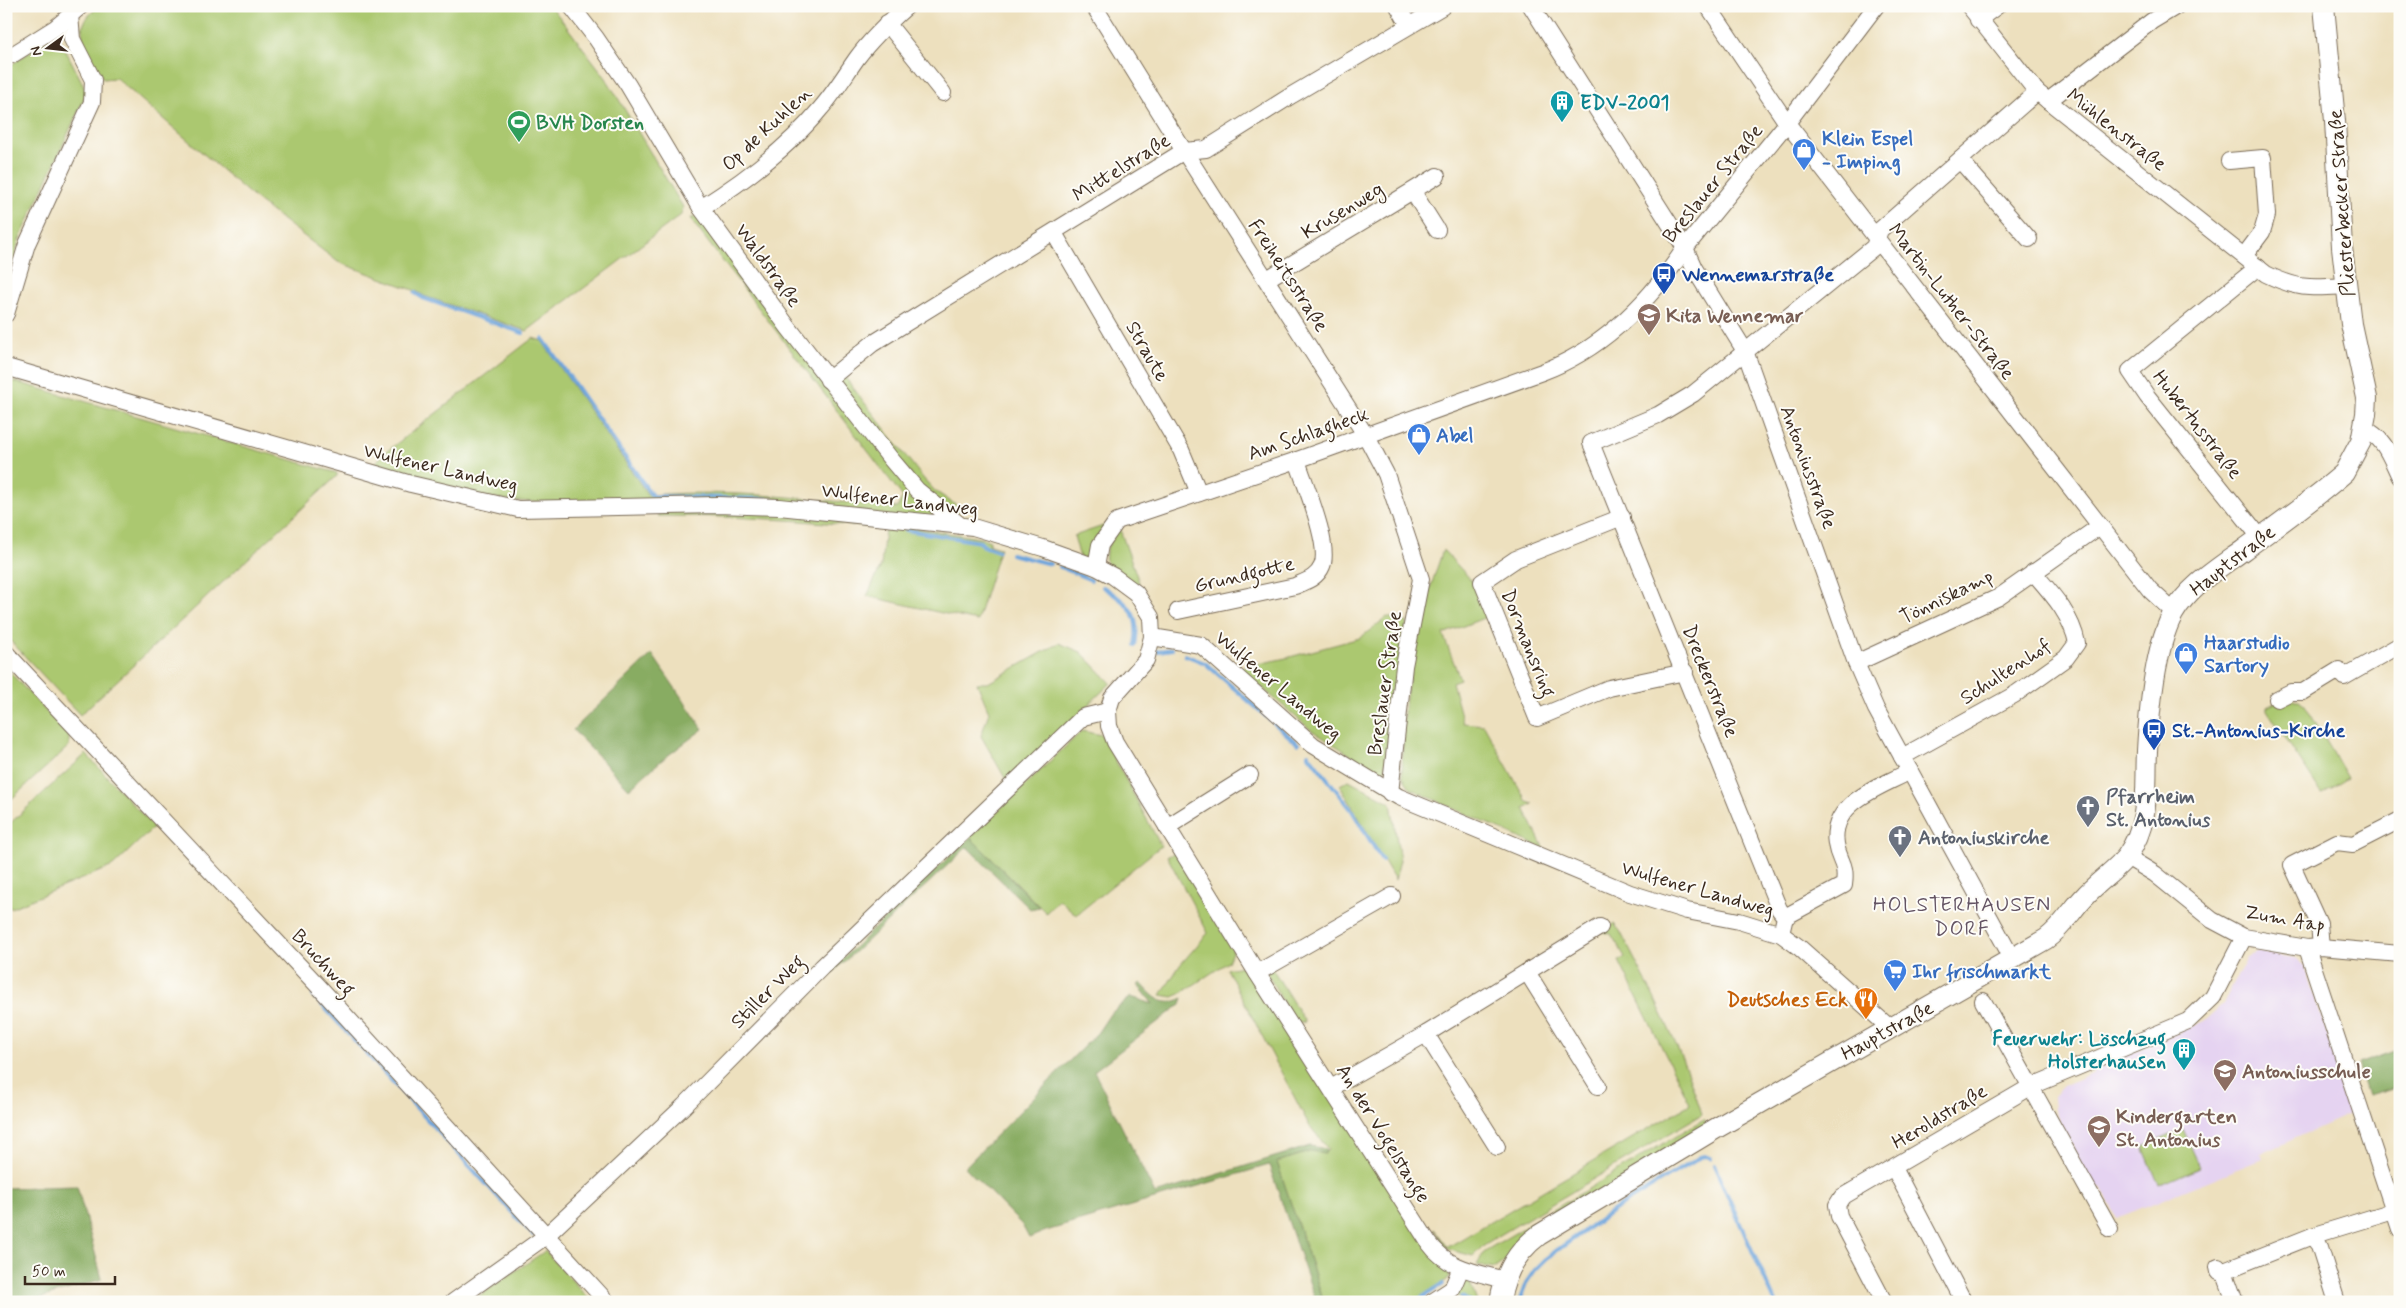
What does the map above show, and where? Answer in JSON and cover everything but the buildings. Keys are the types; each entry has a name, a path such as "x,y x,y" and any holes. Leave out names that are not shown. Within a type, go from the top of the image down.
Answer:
{"main road":[{"name":"Pliesterbecker Straße","path":"2324,6 2335,111 2342,247 2346,286 2351,324 2367,398"},
{"name":"Hauptstraße","path":"1500,1302 1505,1280 1520,1253 1539,1235 1715,1129 1890,1028 2013,960 2052,935 2086,895 2126,857 2145,817 2147,750 2154,685 2161,644 2174,612 2196,586 2344,473 2356,452 2364,429 2367,398"}],"street":[{"name":"Waldstraße","path":"571,6 596,38 628,85 701,208 828,380 917,490 961,526"},
{"name":"Freiheitsstraße","path":"1094,6 1366,436 1386,474 1421,579"},
{"path":"1398,6 1409,25"},
{"name":"Mittelstraße","path":"828,380 872,344 1184,151 1206,149 1292,94 1443,6"},
{"name":"Antoniusstraße","path":"1531,6 1686,248 1694,268 1745,351 1856,662 1876,709 2013,960"},
{"name":"Martin-Luther-Straße","path":"1708,6 1787,123 2150,590 2174,612"},
{"name":"Breslauer Straße","path":"1560,365 1594,345 1627,317 1657,286 1787,123 1876,6"},
{"name":"Mühlenstraße","path":"1969,6 1978,20 2042,97 2266,274 2288,285 2303,287 2346,286"},
{"path":"1978,20 1997,6"},
{"path":"1745,351 1874,246 1878,240 1880,230 1960,160 2042,97 2152,21 2177,6"},
{"path":"6,53 12,56 75,11"},
{"path":"6,314 27,244 92,102 94,80 72,39 75,11"},
{"name":"Op de Kuhlen","path":"701,208 751,173 803,128 822,107 858,57 895,13 943,93"},
{"path":"2229,161 2262,158 2268,214 2262,232 2244,256"},
{"path":"1960,160 2029,239"},
{"name":"Krusenweg","path":"1267,280 1413,192 1436,176"},
{"name":"Krusenweg","path":"1413,192 1437,230"},
{"name":"Straute","path":"1054,233 1181,450 1199,493"},
{"name":"Hubertusstraße","path":"2258,268 2130,371 2146,396 2260,537"},
{"name":"Dreckerstraße","path":"1745,351 1693,394 1658,416 1591,443 1779,909 1785,917"},
{"name":"Am Schlagheck","path":"1096,567 1100,545 1117,521 1366,436 1560,365"},
{"name":"Wulfener Landweg","path":"6,367 402,482 518,509 717,505 761,506 972,527 1043,548 1096,567 1113,576 1136,593 1151,617 1152,637 1201,645 1313,745 1390,792 1630,893 1687,911 1739,921 1780,934 1800,948 1890,1028"},
{"path":"2364,429 2374,433 2386,447 2400,478"},
{"name":"Grundgotte","path":"1178,611 1295,586 1313,578 1323,566 1325,549 1297,460"},
{"name":"Dormansring","path":"1622,517 1516,559 1482,582 1537,718 1609,688 1685,672"},
{"name":"Tönniskamp","path":"1856,662 1999,597 2100,526"},
{"name":"Schultenhof","path":"1906,764 2014,695 2066,658 2077,643 2074,628 2069,618 2033,572"},
{"name":"Breslauer Straße","path":"1390,792 1404,666 1421,579"},
{"path":"1108,711 1112,698 1146,660 1152,637"},
{"path":"2277,699 2291,692 2303,692 2339,670 2344,677 2400,645"},
{"name":"Bruchweg","path":"6,653 321,989 607,1302"},
{"name":"An der Vogelstange","path":"1108,711 1109,726 1115,742 1257,972 1438,1256 1461,1268 1505,1280"},
{"name":"Stiller Weg","path":"454,1302 546,1236 684,1106 822,967 1083,718 1108,711"},
{"path":"1780,934 1785,917 1844,885 1846,870 1836,844 1837,825 1844,812 1857,800 1906,764"},
{"path":"1167,827 1250,775"},
{"path":"2400,820 2353,844 2337,842 2292,865 2319,924 2314,947 2397,1210 2400,1229"},
{"name":"Zum Aap","path":"2126,857 2155,874 2212,920 2244,937 2314,947 2400,954"},
{"path":"1257,972 1392,896"},
{"path":"1331,1088 1426,1034 1600,927"},
{"name":"Heroldstraße","path":"1884,1302 1839,1216 1837,1205 1842,1197 2032,1086 2188,1021 2213,997 2244,937"},
{"path":"1527,972 1598,1086"},
{"path":"1983,1001 2110,1229"},
{"path":"1426,1034 1497,1147"},
{"name":"Heroldstraße","path":"1894,1168 1964,1302"},
{"path":"2235,1302 2221,1269 2312,1236 2397,1210"},
{"path":"2312,1236 2319,1245 2337,1302"},
{"path":"1432,1302 1452,1289 1461,1268"}],"shaded area":[{"name":"Antoniusschule","path":"2258,952 2295,958 2304,966 2354,1112 2260,1154 2262,1159 2117,1218 2101,1187 2095,1188 2091,1185 2054,1110 2053,1096 2063,1086 2094,1072 2094,1070 2204,1021 2223,1004 2247,957"}],"green space":[{"path":"100,6 551,6 606,78 683,207 681,215 527,331 424,296 416,291 338,262 258,201 116,78 103,79 87,49 82,32 84,23"},
{"path":"55,35 59,37 87,92 19,241 6,286 6,65 8,67"},
{"path":"691,218 701,218 948,521 514,501 482,496 373,465 386,452 533,338 542,341 648,495 679,493 742,494 804,498 897,508 903,497 695,225"},
{"path":"844,376 923,478 935,491 962,509 954,514 919,485 839,382"},
{"path":"6,379 337,473 337,476 80,715 6,636"},
{"path":"720,508 867,520 985,539 990,541 989,545 1000,548 977,621 867,596 881,566 885,529 772,519 658,516 658,510"},
{"path":"1106,525 1095,558 1080,558 1074,536"},
{"path":"1119,527 1139,582 1135,587 1114,574 1107,563 1106,552 1108,546"},
{"path":"1443,550 1477,586 1489,616 1443,634 1460,679 1452,682 1463,723 1484,725 1527,802 1533,804 1524,808 1544,849 1411,789 1402,776 1404,710 1418,625"},
{"path":"1387,617 1407,622 1384,776 1311,730 1239,668 1286,658 1360,638"},
{"path":"1059,643 1081,652 1111,683 1010,779 1005,778 981,736 989,712 977,683 988,683"},
{"path":"652,654 703,729 662,760 629,789 573,730"},
{"path":"6,668 69,736 69,746 6,804"},
{"path":"2281,700 2299,700 2305,705 2348,778 2322,794 2267,710 2267,707"},
{"path":"1082,731 1102,735 1161,846 1076,915 1059,899 1046,913 970,837"},
{"path":"86,754 154,827 113,866 11,908 6,908 6,827"},
{"path":"1349,780 1391,803 1400,860 1395,880 1340,785"},
{"path":"970,837 1039,907 1030,909 967,847 799,1004 797,1002"},
{"path":"1177,853 1234,947 1228,962 1173,997 1161,995 1180,965 1208,933 1167,856"},
{"path":"1614,924 1620,931 1665,1021 1685,1066 1702,1114 1485,1244 1473,1256 1447,1249 1434,1229 1448,1247 1690,1104 1619,961 1625,957 1611,934 1603,932"},
{"path":"1242,966 1253,979 1448,1271 1450,1278 1412,1302 1324,1302 1277,1162 1312,1151 1324,1154 1328,1149 1309,1125 1227,969"},
{"path":"1272,968 1305,1022 1295,1024 1267,973"},
{"path":"1141,983 1159,1000 1170,1002 1183,998 1181,1004 1094,1071 1155,1194 1310,1146 1326,1149 1325,1154 1312,1151 1277,1162 1324,1302 1316,1302 1269,1165 1046,1231 1029,1238 1022,1225 965,1167 1098,1032 1110,1014 1131,997 1153,1004 1138,985"},
{"path":"2400,1049 2400,1087 2368,1096 2358,1064"},
{"path":"1704,1119 1707,1124 1495,1268 1477,1265 1485,1251"},
{"path":"2183,1129 2200,1167 2159,1185 2143,1147"},
{"path":"77,1186 102,1279 28,1302 6,1302 6,1188"},
{"path":"545,1251 592,1302 470,1302"},
{"path":"1469,1280 1477,1302 1463,1302 1456,1293"}],"waterway":[{"path":"415,293 423,298 523,333"},
{"path":"543,339 652,496 766,499"},
{"path":"906,528 906,530 980,542 984,546 998,551"},
{"path":"1011,554 1050,564"},
{"path":"1060,567 1091,580"},
{"path":"1103,587 1119,598 1131,610 1136,625 1135,645"},
{"path":"1158,651 1172,649"},
{"path":"1185,655 1205,663 1298,744"},
{"path":"1308,754 1351,809 1382,860"},
{"path":"313,995 533,1235"},
{"path":"1519,1302 1526,1283 1535,1270 1549,1256 1615,1209 1700,1157 1710,1158"},
{"path":"1714,1165 1775,1302"},
{"path":"1415,1302 1443,1284"},
{"path":"1462,1297 1469,1302"}],"place":[{"name":"EDV-2001","path":"1562,123"},
{"name":"BVH Dorsten","path":"519,143"},
{"name":"Klein Espel - Imping","path":"1804,171"},
{"name":"Wennemarstraße","path":"1664,295"},
{"name":"Kita Wennemar","path":"1649,336"},
{"name":"Abel","path":"1419,456"},
{"name":"Haarstudio Sartory","path":"2186,675"},
{"name":"St.-Antonius-Kirche","path":"2154,751"},
{"name":"Pfarrheim St. Antonius","path":"2088,828"},
{"name":"Antoniuskirche","path":"1900,858"},
{"name":"Ihr frischmarkt","path":"1895,992"},
{"name":"Deutsches Eck","path":"1866,1020"},
{"name":"Feuerwehr: Löschzug Holsterhausen","path":"2184,1071"},
{"name":"Antoniusschule","path":"2225,1092"},
{"name":"Kindergarten St. Antonius","path":"2099,1148"}],"district":[{"name":"HOLSTERHAUSEN DORF","path":"1962,916"}]}
